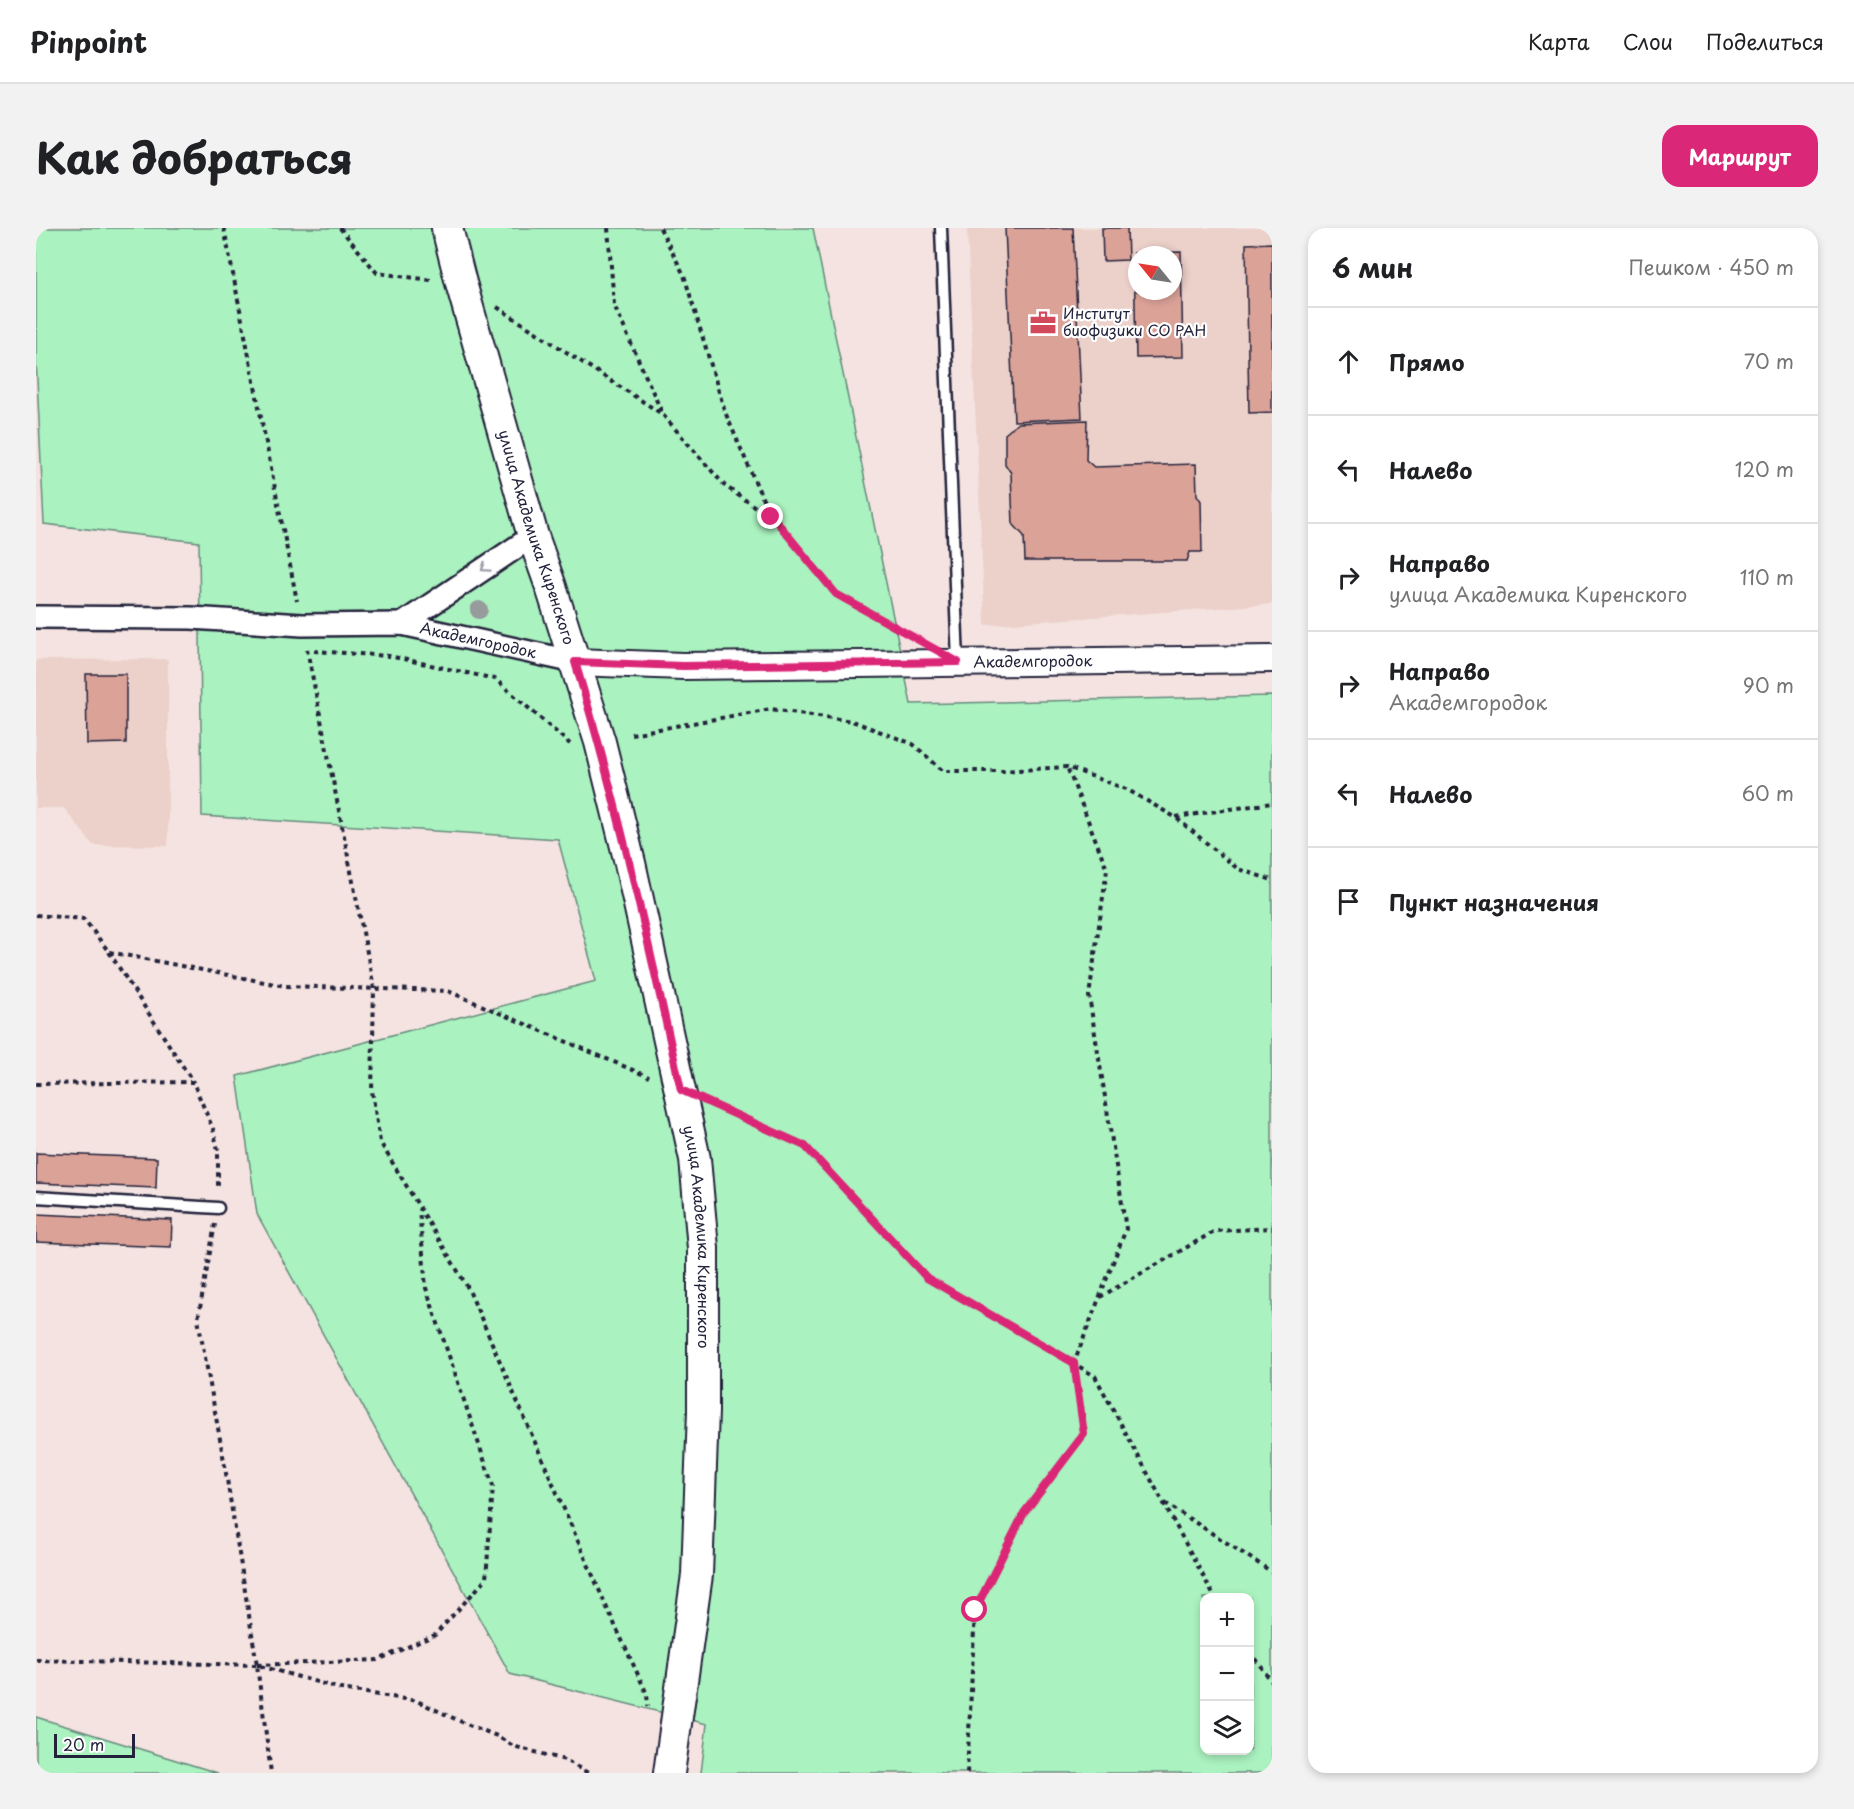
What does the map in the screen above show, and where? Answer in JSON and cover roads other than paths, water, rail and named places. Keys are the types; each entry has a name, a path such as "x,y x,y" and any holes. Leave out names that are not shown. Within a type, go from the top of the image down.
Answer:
{"main road":[{"name":"улица Академика Киренского","path":"447,228 533,536 600,742 630,863 695,1159 703,1248 703,1411 698,1575 669,1773"}],"street":[{"name":"Академгородок","path":"402,624 533,536"},
{"name":"Академгородок","path":"36,617 191,618 302,625 402,624 575,662 683,666 1272,659"}],"lane":[{"path":"941,228 958,662"},
{"path":"36,1197 218,1209"}],"place":[{"name":"Институт биофизики СО РАН","path":"1043,323"}]}
